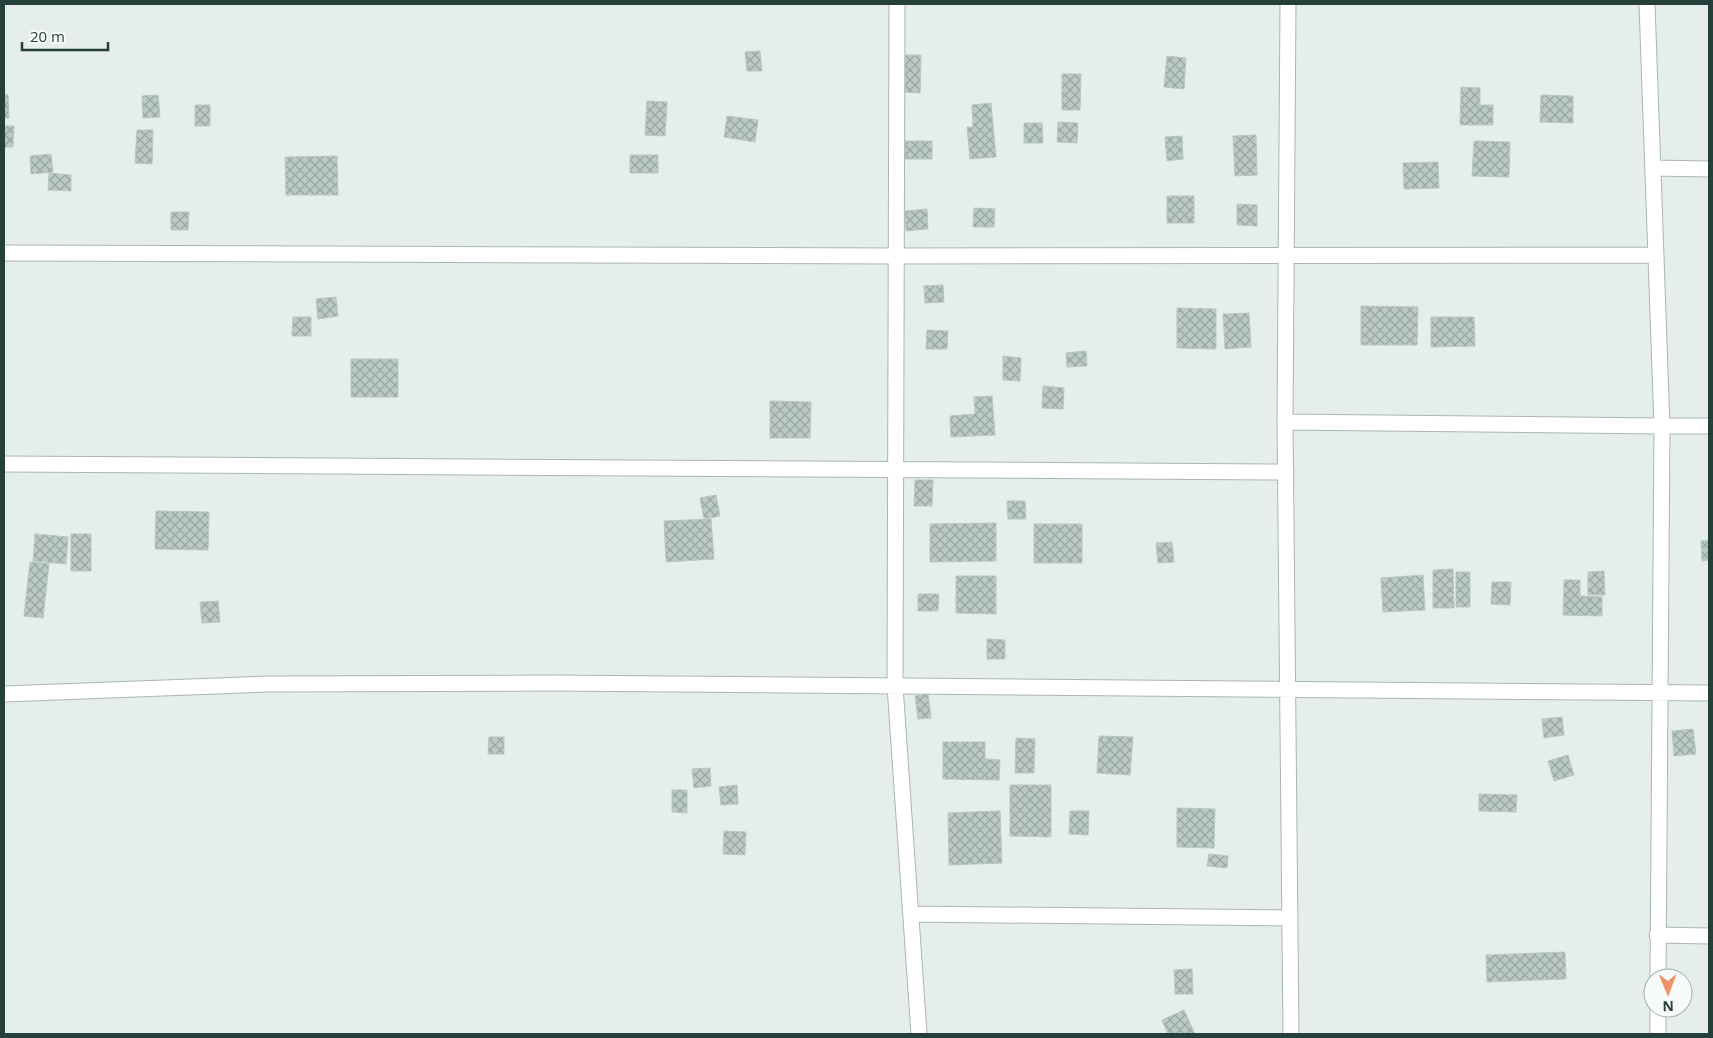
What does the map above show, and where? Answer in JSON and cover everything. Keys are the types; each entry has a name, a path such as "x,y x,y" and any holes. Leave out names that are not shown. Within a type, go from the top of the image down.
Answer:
{"street":[{"path":"897,4 895,686 919,1034"},
{"path":"1288,4 1285,422 1291,1034"},
{"path":"1647,4 1662,426 1658,968"},
{"path":"1653,168 1709,169"},
{"path":"4,253 896,256 1656,255"},
{"path":"1285,422 1709,426"},
{"path":"4,464 1286,472"},
{"path":"4,694 268,684 554,683 1709,693"},
{"path":"911,914 1290,918"},
{"path":"1657,935 1709,936"},
{"path":"1658,1018 1658,1034"}],"building":[{"path":"760,51 762,71 747,71 745,52"},
{"path":"903,55 921,55 920,93 903,92"},
{"path":"1167,56 1186,58 1184,89 1164,87"},
{"path":"1062,74 1081,74 1080,110 1062,110"},
{"path":"1461,87 1480,88 1480,105 1493,105 1493,125 1460,125"},
{"path":"4,95 8,95 9,118 4,118"},
{"path":"158,95 160,117 143,118 142,96"},
{"path":"1541,95 1573,96 1573,123 1540,122"},
{"path":"647,101 667,102 665,136 645,135"},
{"path":"991,103 996,157 970,159 967,127 973,127 972,105"},
{"path":"195,105 210,105 210,126 195,126"},
{"path":"727,116 758,120 755,142 724,137"},
{"path":"1058,122 1078,123 1077,143 1057,142"},
{"path":"1024,123 1042,123 1043,143 1024,143"},
{"path":"4,126 14,126 13,147 4,147"},
{"path":"137,130 153,130 152,164 135,163"},
{"path":"1256,135 1257,175 1235,176 1233,136"},
{"path":"1182,136 1183,159 1167,161 1165,137"},
{"path":"905,141 932,141 932,159 905,159"},
{"path":"1474,141 1510,142 1509,177 1472,176"},
{"path":"51,154 53,172 31,174 30,156"},
{"path":"630,155 658,155 658,173 630,173"},
{"path":"337,156 338,195 286,195 285,157"},
{"path":"1438,162 1439,188 1404,189 1403,163"},
{"path":"49,173 71,175 71,191 48,190"},
{"path":"1167,196 1194,196 1194,223 1167,223"},
{"path":"1237,204 1257,205 1257,226 1237,225"},
{"path":"974,208 995,209 994,227 973,227"},
{"path":"927,209 928,229 906,231 905,211"},
{"path":"171,212 189,212 188,230 171,230"},
{"path":"943,285 944,302 925,303 924,286"},
{"path":"336,297 338,316 318,319 316,299"},
{"path":"1361,306 1418,307 1417,345 1361,345"},
{"path":"1177,308 1216,309 1216,349 1177,348"},
{"path":"1249,313 1251,347 1225,349 1223,314"},
{"path":"293,317 311,317 311,336 292,336"},
{"path":"1431,317 1474,317 1475,346 1431,347"},
{"path":"927,330 948,331 947,349 926,349"},
{"path":"1086,351 1087,366 1067,367 1066,353"},
{"path":"1003,356 1021,358 1020,381 1003,380"},
{"path":"351,359 398,359 398,397 351,397"},
{"path":"1043,386 1064,388 1063,409 1042,408"},
{"path":"992,396 995,435 951,437 950,416 975,414 974,397"},
{"path":"770,401 811,402 810,438 770,438"},
{"path":"915,480 933,480 932,506 914,506"},
{"path":"716,495 720,516 704,519 700,498"},
{"path":"1007,501 1025,501 1026,519 1008,519"},
{"path":"156,511 209,512 208,550 155,549"},
{"path":"711,519 714,559 666,562 664,521"},
{"path":"996,523 996,561 930,562 930,524"},
{"path":"1034,524 1082,524 1082,563 1034,563"},
{"path":"35,534 68,537 66,564 33,561"},
{"path":"71,534 91,534 91,571 71,571"},
{"path":"1709,540 1709,560 1702,561 1701,541"},
{"path":"1172,542 1174,562 1158,563 1156,543"},
{"path":"30,562 49,564 43,618 24,616"},
{"path":"1453,569 1454,608 1433,608 1433,570"},
{"path":"1604,571 1605,595 1588,595 1588,572"},
{"path":"1456,572 1470,572 1470,607 1456,607"},
{"path":"1423,575 1425,610 1383,612 1381,578"},
{"path":"956,576 996,576 996,614 956,613"},
{"path":"1564,580 1580,580 1580,596 1602,597 1602,616 1563,615"},
{"path":"1492,582 1511,582 1510,605 1491,604"},
{"path":"918,594 939,594 938,611 918,611"},
{"path":"218,601 220,622 202,623 200,602"},
{"path":"987,639 1005,640 1005,659 987,659"},
{"path":"928,694 931,718 918,719 915,696"},
{"path":"1562,717 1564,735 1544,738 1542,719"},
{"path":"1693,729 1696,754 1674,756 1672,731"},
{"path":"1099,736 1133,737 1130,775 1097,773"},
{"path":"489,737 504,737 504,754 488,754"},
{"path":"1016,738 1035,739 1034,773 1015,773"},
{"path":"943,742 985,742 985,759 1000,760 999,780 943,779"},
{"path":"1568,755 1574,775 1554,781 1548,761"},
{"path":"710,768 711,786 694,788 692,769"},
{"path":"737,785 738,804 721,805 719,787"},
{"path":"1010,785 1051,785 1051,837 1010,836"},
{"path":"672,790 687,790 687,813 672,812"},
{"path":"1479,794 1517,795 1516,812 1479,811"},
{"path":"1177,808 1215,809 1214,848 1177,847"},
{"path":"1000,811 1002,863 949,865 948,813"},
{"path":"1070,811 1089,811 1088,835 1069,834"},
{"path":"724,831 746,832 745,855 723,854"},
{"path":"1209,854 1228,856 1227,868 1207,866"},
{"path":"1565,952 1566,979 1487,982 1486,955"},
{"path":"1192,969 1193,994 1175,994 1174,970"},
{"path":"1184,1010 1195,1034 1168,1034 1162,1020"}]}
